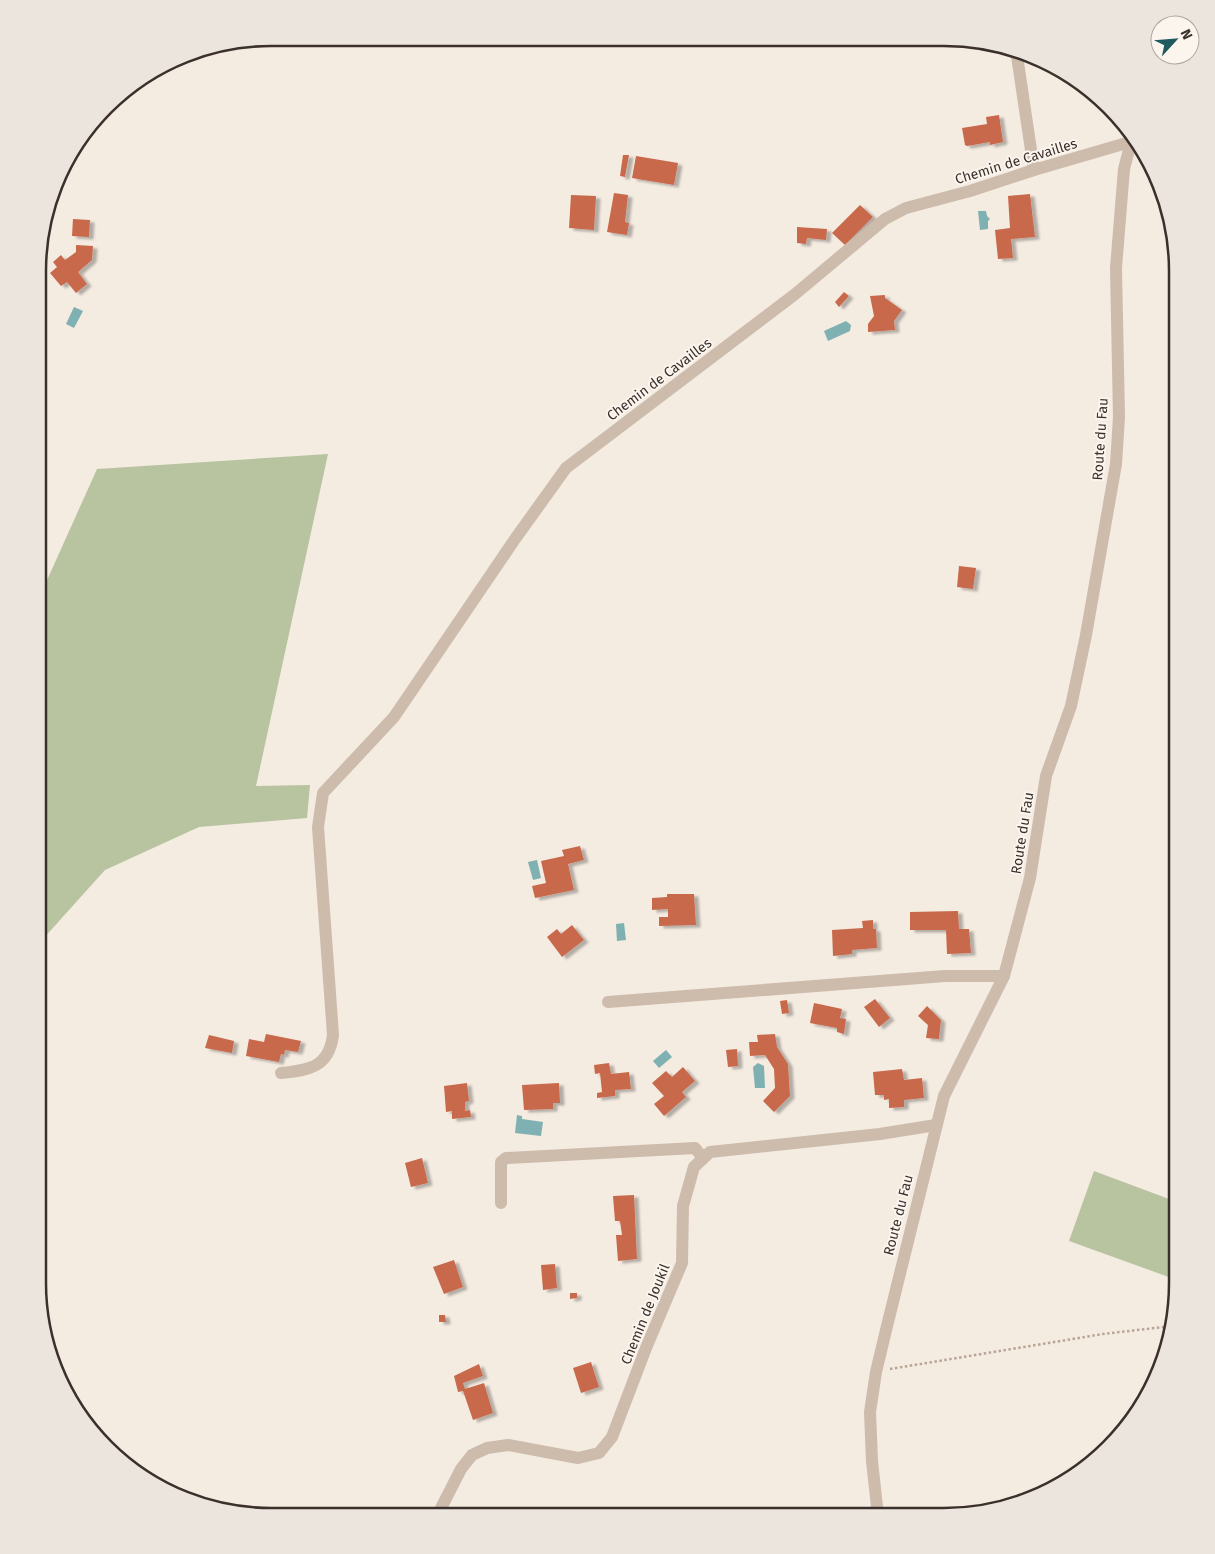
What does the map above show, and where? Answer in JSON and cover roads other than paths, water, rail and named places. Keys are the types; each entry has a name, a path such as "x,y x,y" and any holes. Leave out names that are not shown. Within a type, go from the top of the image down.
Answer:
{"street":[{"path":"1017,58 1034,170"},
{"name":"Chemin de Cavailles","path":"281,1073 316,1066 326,1058 332,1042 318,827 323,793 394,717 515,539 566,468 794,295 885,219 906,208 970,191 1127,141"},
{"name":"Route du Fau","path":"877,1508 872,1461 870,1412 876,1372 944,1096 1004,976 1030,878 1046,776 1071,706 1086,635 1116,464 1119,417 1116,268 1124,169 1130,145"},
{"path":"608,1002 945,976 1004,976"},
{"path":"500,1203 501,1162 506,1158 695,1148 704,1158 710,1152 880,1134 936,1125"},
{"name":"Chemin de Joukil","path":"441,1508 461,1469 472,1455 487,1448 508,1445 578,1458 599,1453 612,1437 646,1348 682,1263 683,1206 694,1167 704,1158"}],"water":[{"path":"978,211 986,211 990,219 988,221 988,229 980,230"},
{"path":"74,307 83,311 74,328 66,324"},
{"path":"846,321 851,325 850,331 828,341 824,331"},
{"path":"537,860 541,878 533,880 528,862"},
{"path":"624,923 626,940 617,941 616,924"},
{"path":"666,1050 672,1057 659,1068 653,1061"},
{"path":"758,1063 764,1066 765,1088 755,1088 753,1067"},
{"path":"517,1115 522,1116 522,1119 543,1122 541,1136 515,1133"}]}
